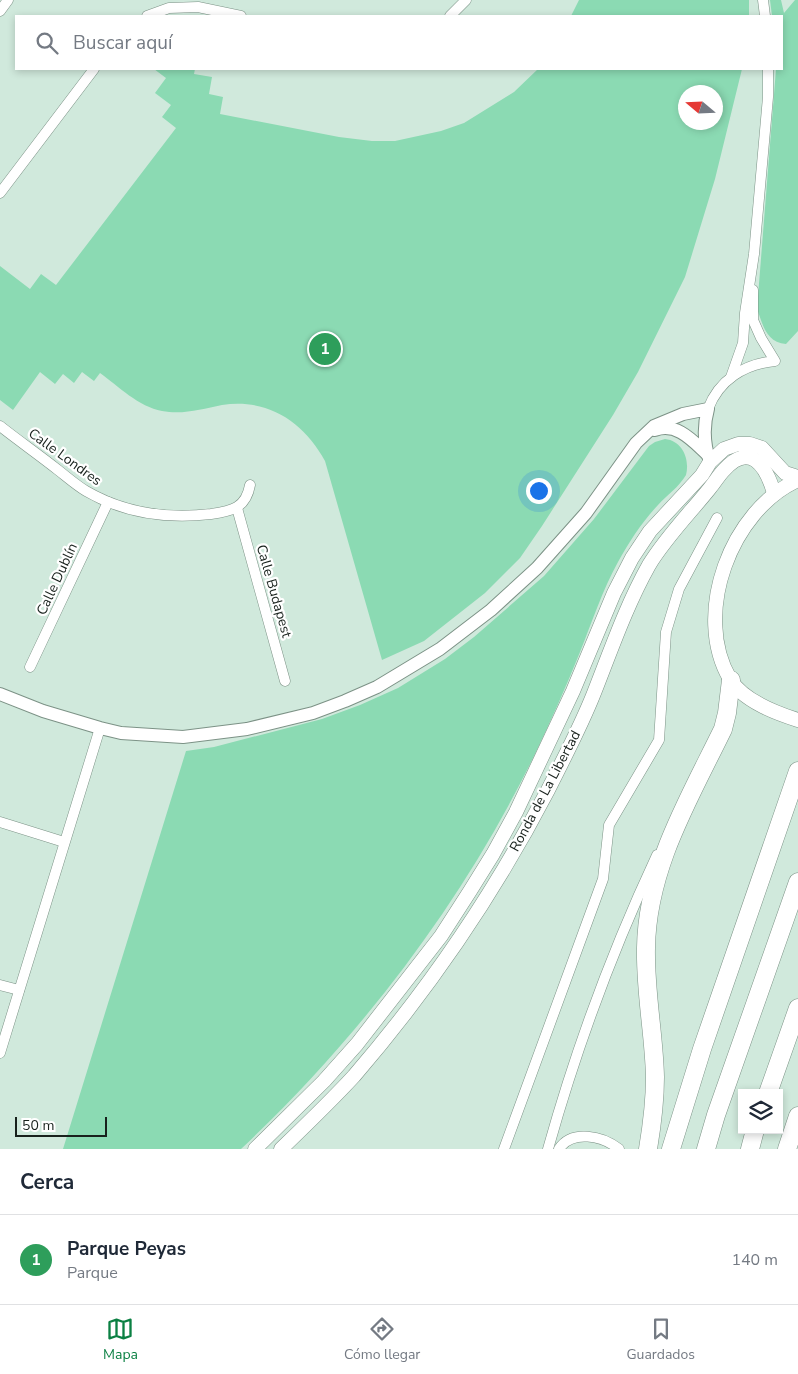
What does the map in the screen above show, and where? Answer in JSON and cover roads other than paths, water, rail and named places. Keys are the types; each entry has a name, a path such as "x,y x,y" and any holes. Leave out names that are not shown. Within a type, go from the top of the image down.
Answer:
{"highway":[{"path":"648,1149 654,1104 655,1076 646,979 648,914 662,860 680,815 723,729 731,680"},
{"path":"671,1149 702,1049 798,771"},
{"path":"706,1149 716,1115 798,882"},
{"path":"769,1089 798,1008"},
{"path":"787,1149 798,1116"},
{"path":"750,1149 755,1134"}],"main road":[{"name":"Ronda de La Libertad","path":"255,1149 318,1088 351,1052 441,936 493,854 516,812 573,691 614,593 632,558 650,531 702,475 708,458 738,444 750,444 762,448 785,473 798,478"},
{"name":"Ronda de La Libertad","path":"281,1149 353,1077 388,1035 488,896 531,821 571,743 593,696 626,611 650,564 674,530 724,470 736,459 744,456 756,459 764,468 774,493"},
{"path":"796,720 774,712 755,702 731,680 716,642 714,624 719,583 742,530 756,511 774,493 798,478"}],"street":[{"path":"0,11 8,0"},
{"path":"451,15 466,0"},
{"path":"763,0 765,15"},
{"path":"150,15 169,8 198,7 236,15"},
{"path":"0,193 93,70"},
{"path":"708,458 704,430 708,409 717,392 731,377 751,365 775,361 760,338 753,320 754,254 768,97 768,70"},
{"path":"731,377 743,343 744,313 754,254"},
{"path":"0,694 44,711 121,733 183,737 247,729 313,713 345,701 377,686 440,649 491,610 537,568 586,513 643,435 654,426 683,414 708,409"},
{"name":"Calle Londres","path":"0,426 84,490 108,502 137,512 163,516 195,516 237,508"},
{"path":"643,435 661,428 675,430 686,436 708,458"},
{"path":"237,508 245,499 250,485"},
{"name":"Calle Dublín","path":"30,667 108,502"},
{"name":"Calle Budapest","path":"237,508 285,681"},
{"path":"504,1149 602,879 609,825 658,740 666,632 679,590 717,518"},
{"path":"0,1052 100,728"},
{"path":"548,1149 586,1030 614,954 658,852 680,815"},
{"path":"0,822 64,842"},
{"path":"0,985 19,990"},
{"path":"559,1149 561,1145 572,1139 582,1137 598,1138 611,1143 619,1149"}],"place":[{"name":"Parque Peyas","path":"325,349"}]}
